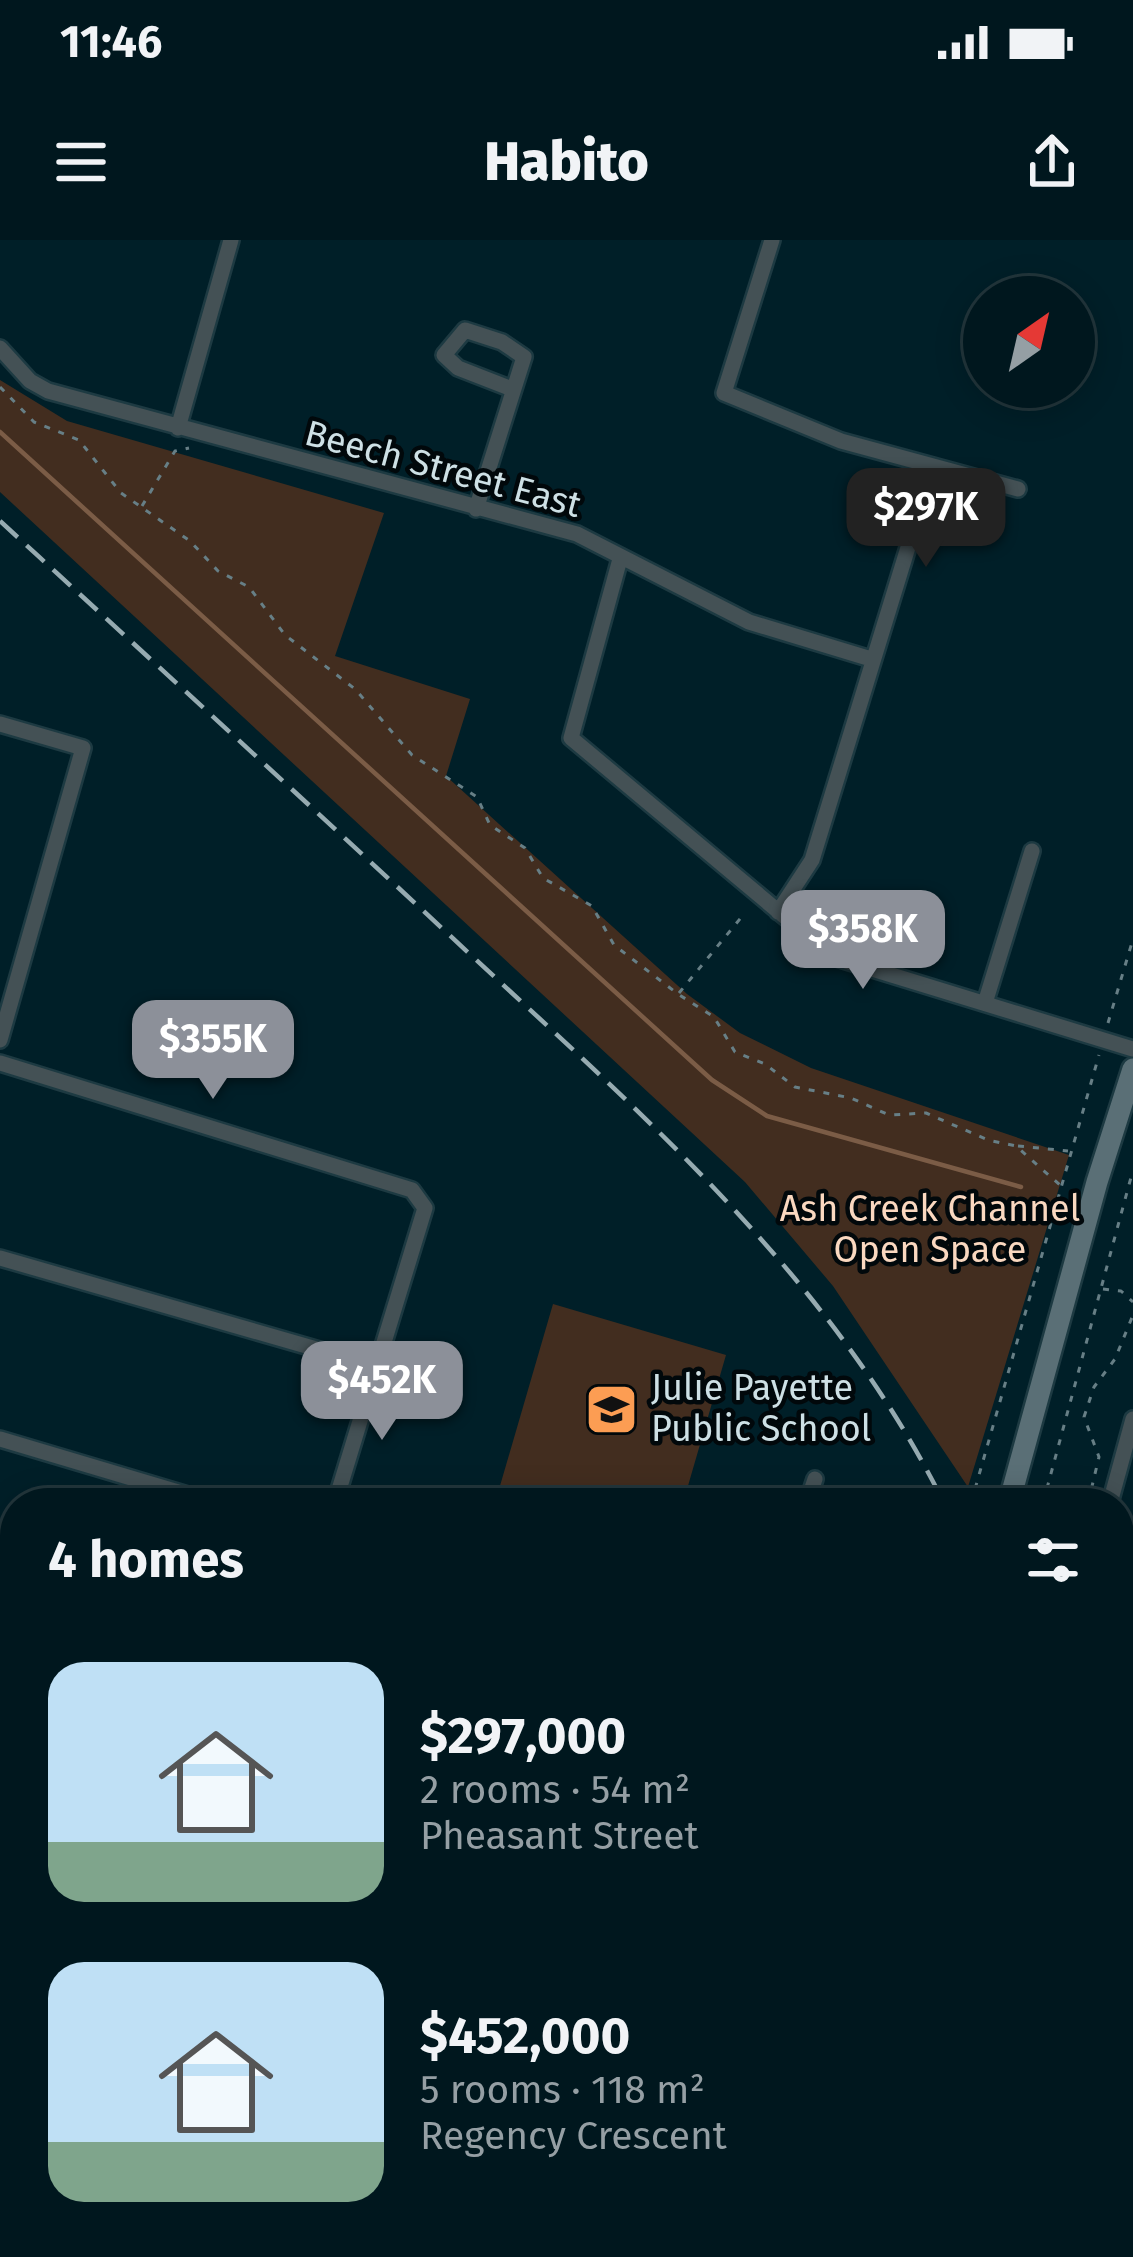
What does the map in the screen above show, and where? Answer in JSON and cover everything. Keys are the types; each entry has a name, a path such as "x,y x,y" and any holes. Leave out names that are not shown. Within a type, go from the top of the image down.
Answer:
{"street":[{"path":"178,428 231,240"},
{"path":"772,240 724,393 841,441 1018,489"},
{"path":"476,509 524,357 502,342 465,330 444,355 458,368 512,389"},
{"name":"Beech Street East","path":"0,348 31,381 48,391 577,534 749,622 871,659"},
{"path":"778,912 812,860 933,466"},
{"path":"620,559 571,739 833,957 1133,1049"},
{"path":"0,724 83,748 0,1040"},
{"path":"985,1003 1032,851"},
{"path":"0,1063 412,1190 425,1208 340,1488"},
{"path":"1013,1488 1133,1069"},
{"path":"0,1258 379,1367"},
{"path":"1114,1488 1133,1419"},
{"path":"0,1439 165,1488"},
{"path":"812,1488 815,1479"}],"path":[{"path":"0,387 34,422 83,443 113,486 195,545 218,571 249,587 285,635 355,689 412,755 477,797 490,825 525,848 543,878 592,906 614,945 715,1017 735,1052 765,1064 795,1087 851,1099 890,1115 926,1113 988,1140 1071,1151"},
{"path":"141,508 175,451 189,448"},
{"path":"678,994 744,914"},
{"path":"974,1488 1133,939"},
{"path":"1016,1146 1061,1186"},
{"path":"1047,1488 1133,1170"},
{"path":"1130,1183 1133,1190"},
{"path":"1101,1288 1121,1291 1133,1302"},
{"path":"1092,1488 1099,1457 1084,1417 1133,1315"}],"green space":[{"name":"Ash Creek Channel Open Space","path":"0,380 67,421 384,513 335,656 470,699 446,776 687,994 740,1033 811,1068 1069,1155 968,1487 833,1286 745,1182 0,492"},
{"path":"553,1304 726,1355 687,1488 499,1488"}],"waterway":[{"path":"0,432 712,1080 767,1116 1021,1187"}],"railway":[{"path":"0,521 606,1081 734,1209 849,1348 900,1423 936,1488"}],"place":[{"name":"Julie Payette Public School","path":"612,1409"}]}
